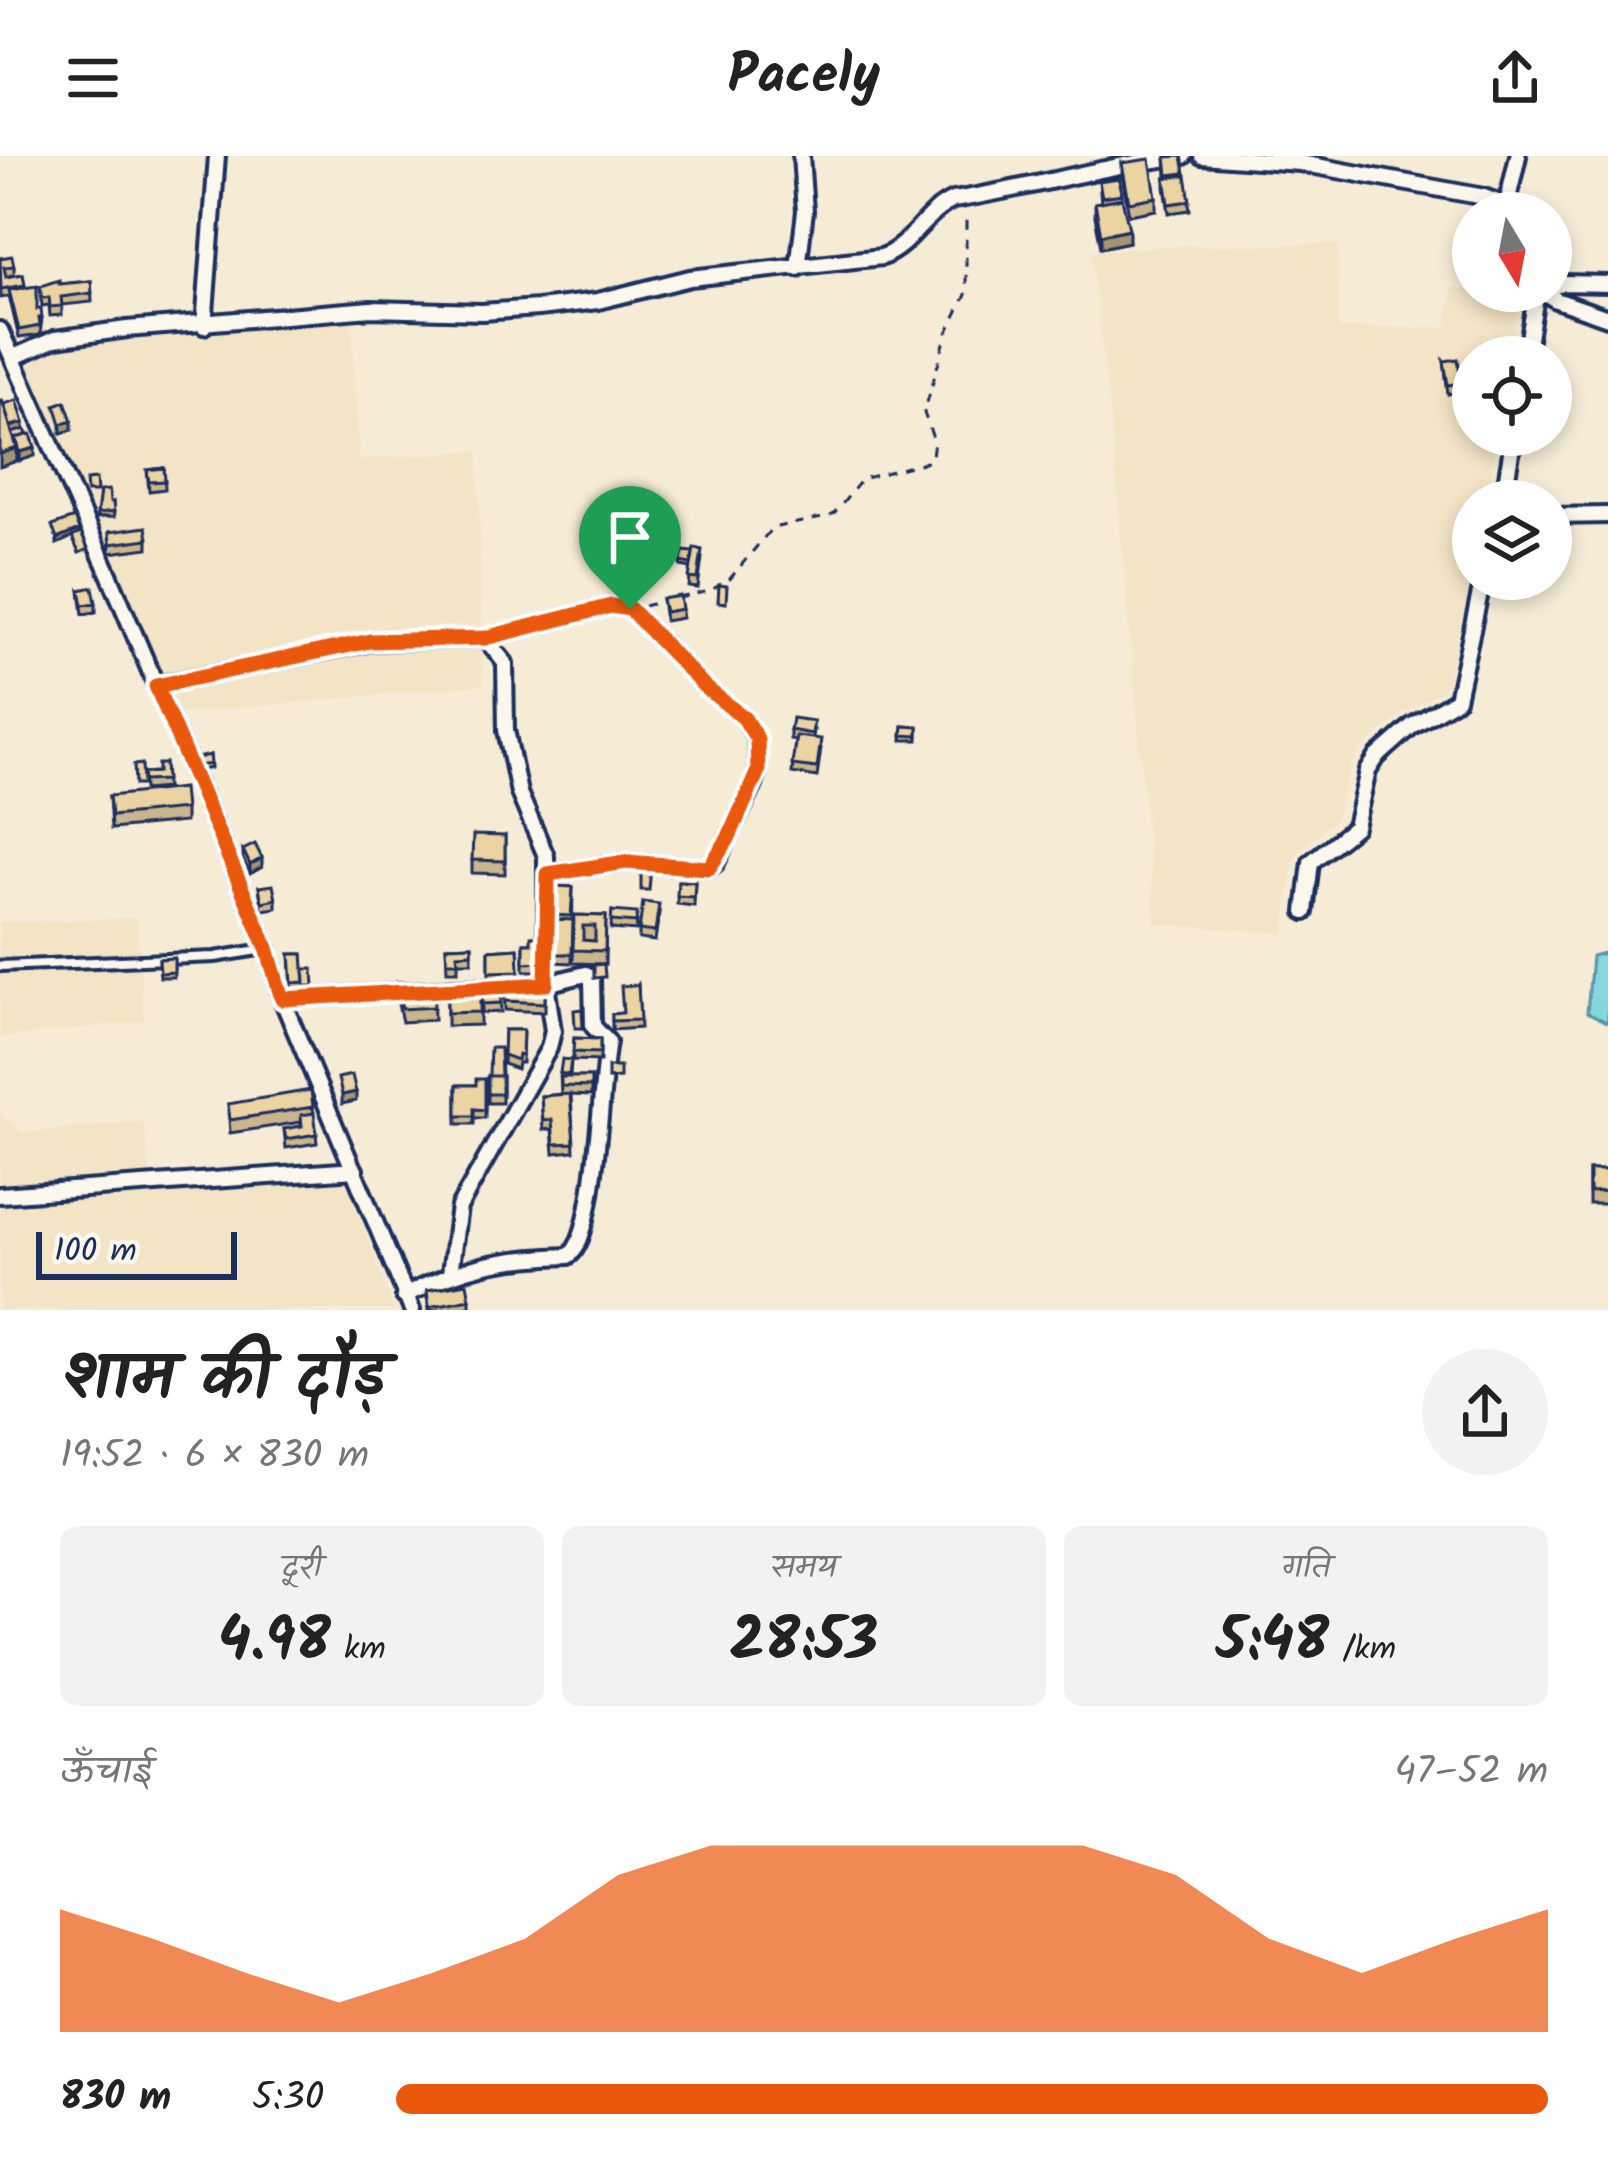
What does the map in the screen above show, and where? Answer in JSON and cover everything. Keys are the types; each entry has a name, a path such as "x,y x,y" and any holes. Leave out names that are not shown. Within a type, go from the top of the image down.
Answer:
{"street":[{"path":"204,326 217,156"},
{"path":"798,268 805,211 801,156"},
{"path":"14,357 55,339 127,329 204,326 327,311 538,308 598,301 690,278 882,257 911,239 940,206 1139,161 1184,156"},
{"path":"1202,156 1300,163 1457,192"},
{"path":"1511,192 1518,156"},
{"path":"1572,288 1608,284"},
{"path":"1572,302 1608,318"},
{"path":"0,330 267,948 282,999 408,1303 449,1273 507,1258 568,1256 581,1244 599,1151 608,1042 594,1030 589,976 546,984 282,999"},
{"path":"1572,516 1608,515"},
{"path":"1304,912 1310,862 1355,827 1372,763 1412,726 1457,699 1478,600"},
{"path":"156,686 370,641 485,638 611,606 630,609 751,728 759,756 754,785 709,868 626,862 548,874"},
{"path":"449,1273 459,1207 552,1040 546,984 548,874 541,843 522,803 510,751 505,663 485,638"},
{"path":"0,1195 355,1170"}],"lane":[{"path":"0,966 215,957 267,948"}],"path":[{"path":"630,609 721,586 772,528 836,513 862,479 926,462 932,456 934,441 924,413 947,333 966,295 966,198"}],"shaded area":[{"path":"1339,244 1338,328 1446,327 1452,287 1452,312 1517,312 1513,336 1452,336 1452,456 1494,456 1490,480 1452,480 1452,600 1465,600 1447,682 1443,690 1400,715 1360,750 1336,819 1294,856 1284,933 1155,924 1113,443 1091,251"},
{"path":"351,317 359,459 478,450 483,685 168,715 16,350"},
{"path":"137,918 144,1021 0,1038 0,922"},
{"path":"0,1112 21,1133 144,1121 151,1178 340,1165 394,1310 0,1310"}],"water":[{"path":"1608,952 1607,1022 1587,1012 1592,956"}],"building":[{"path":"1182,156 1185,173 1168,175 1166,157"},
{"path":"1150,159 1156,197 1129,202 1122,163"},
{"path":"1186,175 1190,201 1169,204 1165,178"},
{"path":"1119,178 1122,194 1102,197 1099,181"},
{"path":"1122,198 1129,229 1101,235 1095,203"},
{"path":"12,256 14,266 4,267 6,277 23,274 25,285 1,289 0,258"},
{"path":"59,280 59,284 91,281 92,293 61,297 62,306 50,307 40,286"},
{"path":"37,286 40,326 19,330 9,290"},
{"path":"1452,360 1452,384 1448,385 1444,361"},
{"path":"17,400 24,423 10,426 4,404"},
{"path":"0,401 17,448 0,454"},
{"path":"65,401 72,421 61,424 55,405"},
{"path":"31,434 35,448 20,452 16,438"},
{"path":"164,468 165,481 149,482 147,470"},
{"path":"96,479 97,492 87,492 86,480"},
{"path":"109,490 114,512 97,514 100,491"},
{"path":"74,518 79,530 57,539 52,526"},
{"path":"146,527 148,539 110,544 109,532"},
{"path":"81,533 88,549 79,553 72,537"},
{"path":"694,548 702,550 698,579 689,578"},
{"path":"683,551 693,552 691,564 681,562"},
{"path":"719,585 727,586 726,603 718,602"},
{"path":"93,587 96,603 83,605 80,590"},
{"path":"680,596 682,609 665,612 662,599"},
{"path":"792,718 814,721 812,734 790,730"},
{"path":"903,726 918,727 918,736 902,735"},
{"path":"796,736 821,739 817,768 792,765"},
{"path":"210,755 211,764 198,766 197,758"},
{"path":"142,764 143,785 135,785 134,765"},
{"path":"158,764 165,764 166,780 144,781 143,773 158,772"},
{"path":"183,788 185,809 111,816 109,796"},
{"path":"473,835 505,836 505,861 472,860"},
{"path":"255,844 262,858 250,865 243,850"},
{"path":"641,866 651,866 649,890 641,890"},
{"path":"678,881 695,882 694,897 677,896"},
{"path":"273,885 276,899 262,902 259,887"},
{"path":"554,886 573,887 571,916 552,915"},
{"path":"643,902 659,904 655,932 639,930"},
{"path":"612,911 637,913 636,923 611,921"},
{"path":"574,915 606,916 605,951 573,950","holes":["583,926 595,926 595,941 583,940"]},
{"path":"550,919 573,920 572,954 550,954"},
{"path":"545,935 546,962 524,963 524,943 531,943 531,936"},
{"path":"472,945 472,953 457,954 458,962 447,962 446,946"},
{"path":"518,948 519,971 489,972 489,950"},
{"path":"290,954 303,954 305,982 292,983"},
{"path":"174,958 174,972 160,973 159,959"},
{"path":"604,964 605,977 594,978 594,965"},
{"path":"304,969 313,969 314,986 305,986"},
{"path":"480,978 480,1012 447,1013 447,979"},
{"path":"433,981 434,1007 402,1009 396,982"},
{"path":"522,981 523,989 545,988 545,1003 505,1001 504,982"},
{"path":"500,982 501,1003 482,1004 482,983"},
{"path":"638,985 640,1020 612,1021 612,1014 623,1013 621,986"},
{"path":"582,1009 583,1028 575,1028 574,1010"},
{"path":"504,1030 523,1030 522,1055 517,1060 503,1055"},
{"path":"574,1038 600,1039 600,1053 573,1052"},
{"path":"490,1048 500,1048 501,1076 489,1076"},
{"path":"562,1059 571,1060 569,1075 560,1073"},
{"path":"608,1067 620,1067 620,1078 608,1079"},
{"path":"352,1075 356,1092 342,1095 338,1078"},
{"path":"488,1076 502,1076 502,1094 488,1094"},
{"path":"561,1077 591,1077 591,1087 561,1086"},
{"path":"476,1079 485,1079 485,1110 457,1116 457,1085 476,1085"},
{"path":"311,1090 313,1107 230,1120 228,1104"},
{"path":"570,1094 574,1143 554,1144 552,1120 543,1121 541,1096"},
{"path":"314,1113 317,1134 286,1139 284,1129 302,1126 301,1115"},
{"path":"1589,1170 1608,1170 1608,1191 1589,1192"},
{"path":"467,1283 470,1299 429,1307 427,1290"}],"route":[{"path":"611,606 630,609 705,687 744,718 757,739 754,785 716,862 701,870 626,862 548,874 546,984 282,999 267,948 156,686 370,641 485,638 611,606"}]}
